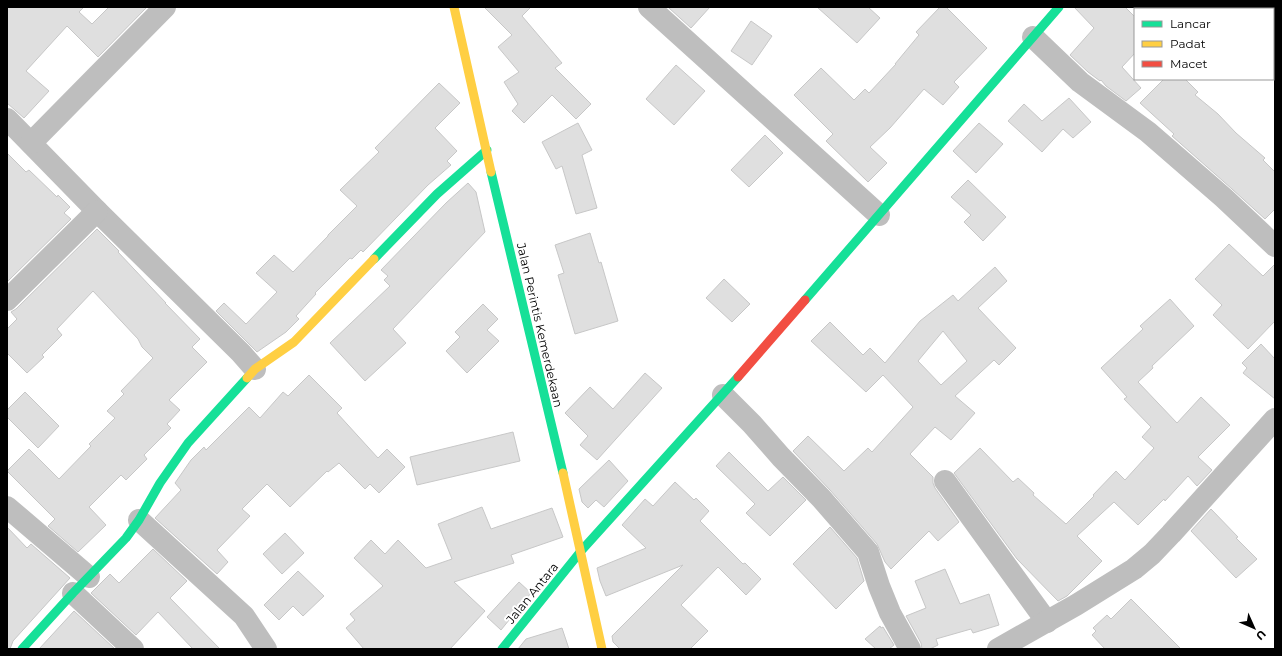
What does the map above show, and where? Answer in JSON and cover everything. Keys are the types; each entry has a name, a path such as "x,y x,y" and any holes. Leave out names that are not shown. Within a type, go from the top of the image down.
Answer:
{"street":[{"path":"31,143 165,7"},
{"name":"Jalan Perintis Kemerdekaan","path":"454,7 474,98 581,551 602,649"},
{"path":"649,7 879,215"},
{"name":"Jalan Antara","path":"502,649 581,551 723,394 1059,7"},
{"path":"1034,37 1080,82 1148,132 1224,198 1275,246"},
{"path":"7,119 97,211 236,347 255,369"},
{"path":"22,649 126,538 139,520 160,483 188,443 255,369 294,342 437,194 487,150"},
{"path":"7,300 97,211"},
{"path":"723,394 821,498 868,552 890,613 910,649"},
{"path":"998,649 1047,622 1128,573 1152,554 1275,419"},
{"path":"945,481 1047,622"},
{"path":"7,507 89,577"},
{"path":"139,520 244,616 266,649"},
{"path":"73,593 133,649"}],"building":[{"path":"7,7 84,7 79,12 92,24 109,7 147,7 98,57 67,26 26,71 49,91 24,118 7,103"},
{"path":"484,7 531,7 522,16 562,63 555,68 591,104 576,119 552,95 524,123 512,111 518,104 504,82 519,72 498,47 512,35"},
{"path":"710,7 691,28 669,8"},
{"path":"817,7 868,7 880,18 857,43"},
{"path":"940,7 946,7 987,48 954,82 959,87 943,105 924,89 890,128 870,147 887,163 868,182 826,141 833,134 794,95 821,68 854,100 865,89 869,93 896,64 919,35 916,32"},
{"path":"1074,7 1125,7 1134,16 1134,54 1122,67 1141,88 1126,101 1106,86 1101,80 1100,81 1088,72 1070,55 1094,28"},
{"path":"751,21 772,36 752,65 731,51"},
{"path":"676,65 705,91 674,125 646,99"},
{"path":"1163,80 1186,80 1198,92 1195,95 1218,114 1236,133 1265,158 1263,160 1275,172 1275,209 1265,219 1172,136 1174,134 1140,103"},
{"path":"439,83 460,103 435,128 457,151 447,161 451,165 428,185 363,252 361,250 352,259 350,258 315,293 316,294 296,316 299,319 286,332 257,352 216,311 224,303 246,324 277,292 256,273 274,255 293,272 357,206 340,190 379,152 375,148"},
{"path":"1069,98 1091,122 1073,138 1063,129 1042,152 1008,121 1024,104 1042,121"},
{"path":"578,123 592,150 582,155 597,208 576,214 562,166 556,169 542,142"},
{"path":"979,123 1003,144 976,173 953,151"},
{"path":"765,135 783,153 749,187 731,170"},
{"path":"7,153 26,172 29,170 57,197 58,195 70,207 64,213 71,219 7,282"},
{"path":"968,180 1006,217 983,241 964,222 971,215 951,197"},
{"path":"468,183 476,192 485,232 393,329 406,343 365,381 330,343 390,286 384,280 388,276 381,270 446,203"},
{"path":"97,229 200,339 192,347 207,362 169,400 180,410 167,424 171,428 144,455 147,459 126,480 121,475 89,507 106,525 78,552 48,526 55,519 7,471 29,449 59,479 91,446 89,444 115,418 107,411 124,394 121,391 153,358 142,347 138,339 93,291 57,329 62,335 42,355 44,357 27,373 7,353 7,329 17,319 11,312 16,309"},
{"path":"590,233 599,263 601,262 618,321 575,334 558,275 564,273 555,245"},
{"path":"1229,244 1263,276 1275,264 1275,321 1248,349 1213,315 1222,305 1195,279"},
{"path":"995,267 1007,281 978,308 1016,348 999,365 994,360 955,396 975,413 951,440 935,427 910,454 933,477 935,488 959,522 938,541 929,531 891,569 885,562 877,544 830,490 793,451 808,436 844,471 868,448 872,452 913,407 883,375 866,392 811,341 830,322 863,355 870,348 885,363 920,321 953,295 958,301","holes":["943,331 967,361 941,385 918,361"]},
{"path":"724,279 750,304 732,322 706,298"},
{"path":"1170,299 1194,326 1152,366 1153,368 1138,382 1177,423 1201,397 1230,425 1198,457 1212,470 1197,486 1188,476 1165,501 1164,499 1138,525 1114,502 1077,536 1102,561 1067,596 1058,601 1017,559 954,473 980,448 1013,482 1018,478 1034,493 1033,495 1066,524 1116,471 1125,480 1154,448 1142,437 1151,427 1124,399 1127,397 1101,368 1143,329 1140,326"},
{"path":"483,304 498,319 487,330 499,341 467,373 446,351 460,337 455,332"},
{"path":"1261,344 1275,359 1275,399 1243,373 1247,368 1242,363"},
{"path":"645,373 662,388 597,460 580,445 588,436 565,413 590,387 613,409"},
{"path":"309,375 342,408 337,413 378,458 387,449 405,467 379,493 370,484 365,489 339,463 328,472 327,471 290,507 267,484 242,509 250,516 217,550 228,562 217,574 155,518 181,490 175,483 191,460 204,447 206,450 249,407 260,418 283,392 288,396"},
{"path":"25,392 59,426 38,448 7,417 7,410"},
{"path":"513,432 520,461 417,485 410,457"},
{"path":"729,452 768,491 783,477 806,500 770,536 746,513 755,504 716,466"},
{"path":"609,460 628,481 604,507 596,500 588,508 582,502 579,489"},
{"path":"675,482 694,500 696,498 709,511 700,521 743,564 745,563 761,579 746,595 718,567 681,605 708,631 690,649 620,649 613,642 612,636 683,565 606,596 597,568 646,548 622,525 645,499 653,506"},
{"path":"482,507 491,529 552,508 563,537 511,555 514,563 454,582 485,611 450,649 364,649 346,628 355,620 350,614 383,586 354,558 371,540 385,554 398,540 426,568 452,559 438,524"},
{"path":"1211,509 1238,537 1236,538 1257,559 1236,578 1191,531"},
{"path":"7,527 27,548 31,544 70,578 13,641 10,649 7,649"},
{"path":"830,527 857,558 864,581 836,609 793,564"},
{"path":"285,533 304,553 282,574 263,554"},
{"path":"153,549 187,581 170,598 220,649 193,649 158,612 136,635 91,593 110,574 119,583"},
{"path":"945,569 960,604 989,594 999,625 973,633 971,629 936,639 938,645 930,649 922,649 921,643 906,616 926,608 915,581"},
{"path":"298,571 324,596 303,616 293,606 279,620 264,605"},
{"path":"519,582 531,593 501,630 487,617"},
{"path":"1131,599 1181,649 1105,649 1092,635 1096,631 1093,628 1107,615 1111,619"},
{"path":"74,611 115,649 39,649"},
{"path":"880,626 881,628 883,627 894,645 889,649 876,649 865,639"},
{"path":"562,628 569,649 518,649 526,639"}],"traffic: fast":[{"path":"805,300 1059,7"},
{"path":"374,259 437,194 487,150"},
{"path":"491,172 563,473"},
{"path":"502,649 581,551 738,377"},
{"path":"22,649 126,538 139,520 160,483 188,443 247,378"}],"traffic: slow":[{"path":"454,7 491,172"},
{"path":"247,378 255,369 294,342 374,259"},
{"path":"563,473 602,649"}],"traffic: jam":[{"path":"738,377 805,300"}]}
